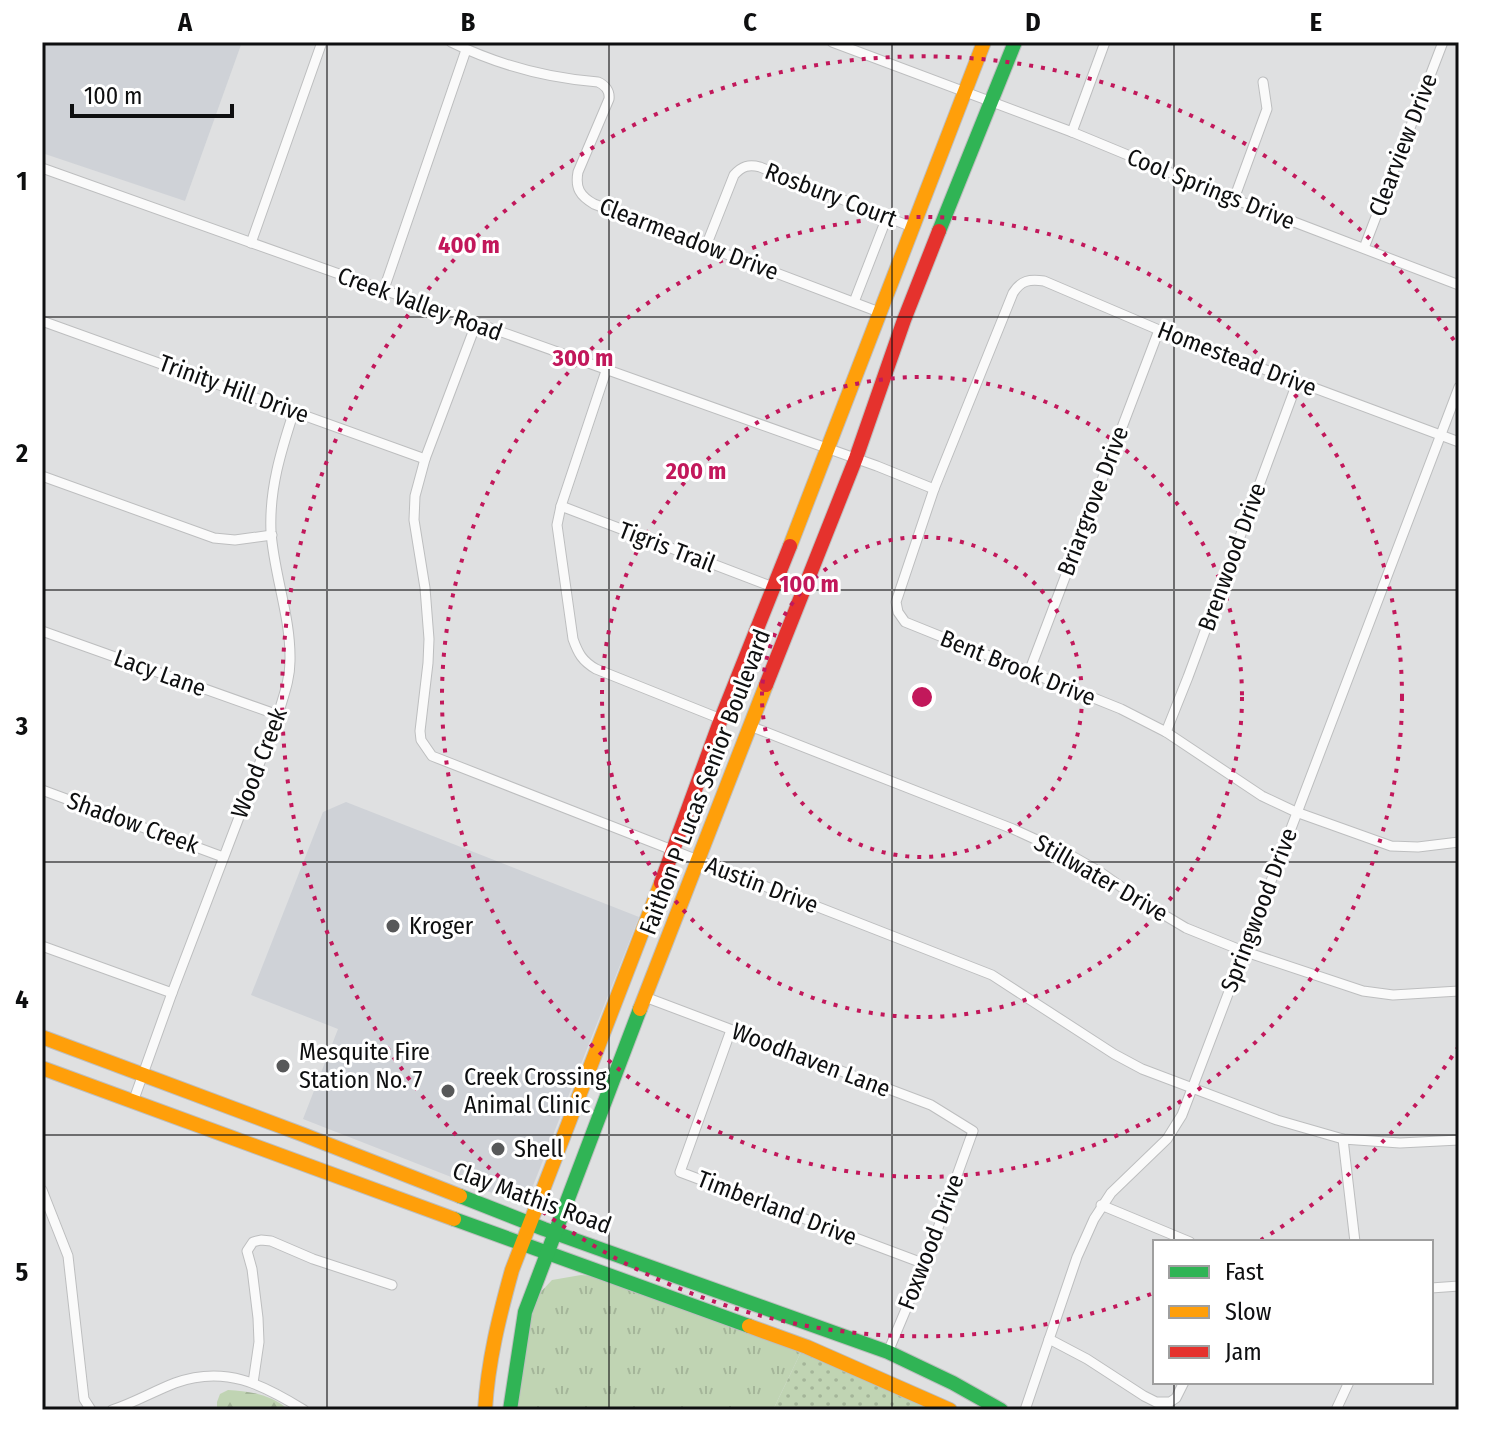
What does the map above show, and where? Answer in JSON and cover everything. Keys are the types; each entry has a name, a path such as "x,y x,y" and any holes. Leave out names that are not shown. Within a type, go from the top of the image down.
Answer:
{"street":[{"path":"251,243 322,42"},
{"name":"Clearmeadow Drive","path":"451,42 525,71 603,84 610,95 609,99 578,172 577,187 594,204 879,312"},
{"name":"Cool Springs Drive","path":"832,42 1072,132 1234,199 1459,285"},
{"name":"Faithon P Lucas Senior Boulevard","path":"485,1410 487,1379 500,1309 522,1244 721,719 984,42"},
{"name":"Faithon P Lucas Senior Boulevard","path":"510,1410 525,1312 697,860 856,458 904,320 1015,42"},
{"path":"1072,132 1105,42"},
{"name":"Clearview Drive","path":"1364,248 1443,42"},
{"path":"384,289 466,50"},
{"path":"1234,199 1267,109 1263,82"},
{"name":"Rosbury Court","path":"706,246 734,175 748,165 912,227"},
{"name":"Creek Valley Road","path":"42,168 856,458 934,489"},
{"path":"854,302 887,217"},
{"name":"Homestead Drive","path":"1017,285 1031,279 1044,281 1159,330 1459,442"},
{"name":"Bent Brook Drive","path":"1017,285 934,489 897,599 896,608 900,616 913,626 1121,709 1166,732 1262,796 1296,812 1391,846 1418,847 1459,842"},
{"name":"Trinity Hill Drive","path":"42,321 425,459"},
{"name":"Austin Drive","path":"476,324 425,459 413,509 429,639 420,731 425,748 438,760 992,975 1142,1069 1277,1120 1343,1139 1400,1143 1459,1140"},
{"name":"Briargrove Drive","path":"1029,672 1159,330"},
{"path":"606,371 557,525 573,639 581,659 596,669 721,719"},
{"name":"Brenwood Drive","path":"1166,732 1297,383"},
{"name":"Springwood Drive","path":"1025,1410 1077,1257 1101,1205 1167,1139 1182,1115 1459,387"},
{"name":"Wood Creek","path":"133,1102 287,685 289,635 272,535 271,498 294,411"},
{"path":"42,476 214,538 235,540 272,535"},
{"name":"Tigris Trail","path":"561,506 773,587"},
{"name":"Lacy Lane","path":"42,631 278,715"},
{"name":"Stillwater Drive","path":"750,726 1013,829 1100,872 1186,928 1243,951 1363,991 1393,995 1459,991"},
{"name":"Shadow Creek","path":"42,790 223,857"},
{"path":"42,946 172,993"},
{"name":"Woodhaven Lane","path":"645,997 931,1105 973,1131"},
{"path":"607,1026 631,1035"},
{"name":"Timberland Drive","path":"731,1030 680,1172 925,1264"},
{"name":"Clay Mathis Road","path":"42,1037 530,1223 888,1352 1001,1410"},
{"name":"Clay Mathis Road","path":"42,1068 807,1347 950,1410"},
{"path":"267,1151 276,1125"},
{"name":"Foxwood Drive","path":"888,1352 925,1264 973,1131"},
{"path":"1343,1139 1355,1240"},
{"path":"372,1190 382,1165"},
{"path":"42,1190 68,1256 84,1399 91,1410"},
{"path":"1101,1205 1185,1240"},
{"path":"253,1383 259,1342 255,1290 247,1251 253,1242 271,1241 313,1259 392,1285"},
{"path":"1433,1288 1459,1286"},
{"path":"1049,1339 1156,1402 1170,1402 1176,1398 1183,1384"},
{"path":"112,1410 174,1383 217,1375 253,1383 304,1410"},
{"path":"1336,1410 1348,1384"}],"shaded area":[{"path":"42,42 242,42 185,201 42,153"},
{"path":"346,802 639,917 525,1206 303,1119 338,1029 251,995 323,812"}],"green space":[{"path":"594,1276 801,1352 773,1410 516,1410 525,1340 536,1297 552,1280"},
{"path":"801,1352 834,1364 939,1410 773,1410"},
{"path":"228,1390 260,1395 289,1410 217,1410 220,1394"}],"traffic: fast":[{"path":"939,231 1015,42"},
{"path":"510,1410 525,1312 640,1009"},
{"path":"460,1196 888,1352 1001,1410"},
{"path":"454,1219 749,1326"}],"traffic: slow":[{"path":"790,546 984,42"},
{"path":"640,1009 766,685"},
{"path":"485,1410 495,1339 512,1270 661,883"},
{"path":"42,1037 460,1196"},
{"path":"42,1068 454,1219"},
{"path":"749,1326 807,1347 950,1410"}],"traffic: jam":[{"path":"766,685 856,458 939,231"},
{"path":"661,883 721,719 790,546"}],"place":[{"name":"Kroger","path":"393,926"},
{"name":"Mesquite Fire Station No. 7","path":"283,1066"},
{"name":"Creek Crossing Animal Clinic","path":"448,1091"},
{"name":"Shell","path":"498,1149"}]}
